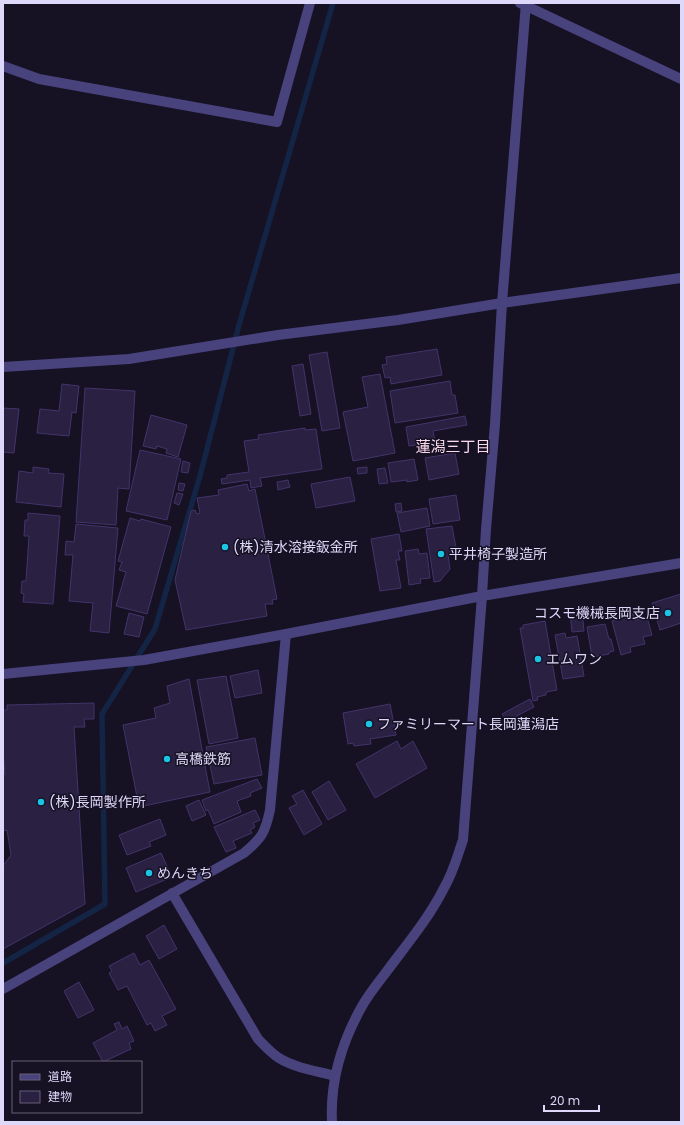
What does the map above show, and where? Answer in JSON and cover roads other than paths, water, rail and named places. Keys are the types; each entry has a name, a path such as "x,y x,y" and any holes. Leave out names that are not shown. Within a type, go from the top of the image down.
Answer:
{"street":[{"path":"3,66 39,79 277,122 310,3"},
{"path":"332,1122 335,1076 339,1058 361,1007 429,914 453,871 462,840 495,424 502,303 524,4 681,79"},
{"path":"3,367 129,359 278,335 398,320 502,303 681,278"},
{"path":"3,674 144,660 482,596 681,563"},
{"path":"3,989 244,853 258,842 266,829 270,810 286,634"},
{"path":"172,893 258,1039 280,1058 296,1066 335,1076"}],"waterway":[{"path":"3,963 105,904 102,714 155,629 200,476 239,325 333,3"}],"place":[{"name":"(株)清水溶接鈑金所","path":"225,547"},
{"name":"平井椅子製造所","path":"441,554"},
{"name":"コスモ機械長岡支店","path":"668,613"},
{"name":"エムワン","path":"538,659"},
{"name":"ファミリーマート長岡蓮潟店","path":"369,724"},
{"name":"高橋鉄筋","path":"167,759"},
{"name":"(株)長岡製作所","path":"41,802"},
{"name":"めんきち","path":"149,873"}],"district":[{"name":"蓮潟三丁目","path":"453,446"}]}
